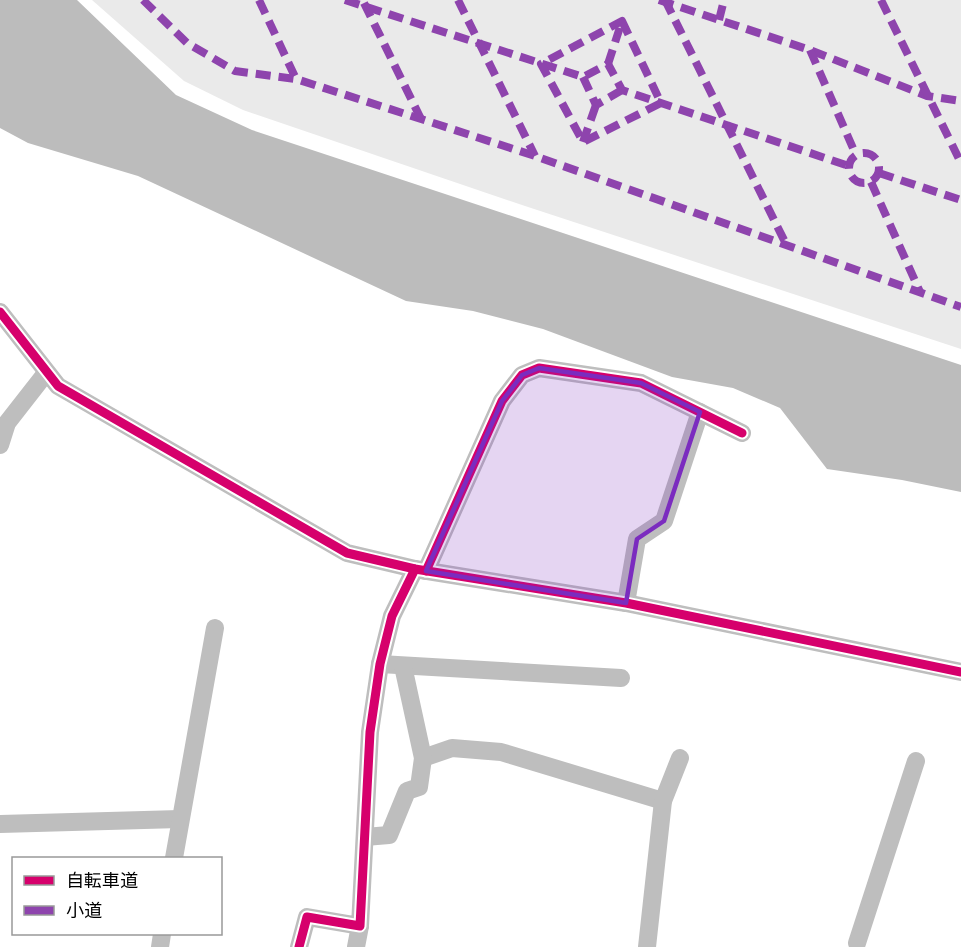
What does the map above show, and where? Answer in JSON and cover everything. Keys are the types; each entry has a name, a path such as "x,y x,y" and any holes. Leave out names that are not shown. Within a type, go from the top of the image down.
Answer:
{"street":[{"path":"0,312 58,386 348,553 420,570 626,603 961,672"},
{"path":"356,947 360,926 370,732 380,664 392,616 420,570 502,401 522,375 539,368 641,383 742,433"},
{"path":"0,445 7,423 46,373"},
{"path":"626,603 637,539 664,521 700,412"},
{"path":"174,857 215,628"},
{"path":"380,664 621,678"},
{"path":"364,837 389,835 407,791 419,787 423,758 403,666"},
{"path":"423,758 452,748 501,752 663,801"},
{"path":"647,947 663,801 681,758"},
{"path":"859,946 916,760"},
{"path":"0,825 180,819"},
{"path":"299,947 307,917 360,926"}],"highlighted area":[{"path":"539,368 641,383 700,412 664,521 637,539 626,603 426,571 502,401 522,375"}],"shaded area":[{"path":"0,0 77,0 176,95 252,130 961,365 961,492 902,480 827,469 780,408 733,388 672,377 543,329 473,311 406,301 138,176 28,143 0,128"},
{"path":"92,0 961,0 961,349 525,206 243,110 184,81"}],"marked path":[{"path":"143,0 187,43 235,71 296,79 535,156 961,307"},
{"path":"259,0 296,79"},
{"path":"345,0 583,77 608,64 622,90 849,166"},
{"path":"458,0 535,156"},
{"path":"659,0 810,50 927,96 961,101"},
{"path":"665,0 786,244"},
{"path":"719,20 724,0"},
{"path":"881,0 961,163"},
{"path":"364,3 421,119"},
{"path":"622,21 661,103 583,142 541,64 622,21"},
{"path":"608,64 622,21"},
{"path":"810,50 856,155"},
{"path":"583,77 596,105 622,90"},
{"path":"583,142 596,105"},
{"path":"864,153 874,158 879,168 874,178 864,183 854,178 849,168 854,158 864,153"},
{"path":"879,173 961,200"},
{"path":"871,182 920,292"}],"cycle path":[{"path":"0,312 58,386 347,553 415,569 626,603 961,672"},
{"path":"426,571 502,401 522,375 539,368 641,383 742,433"},
{"path":"299,947 307,917 360,926 370,732 380,664 392,616 415,569"}]}
